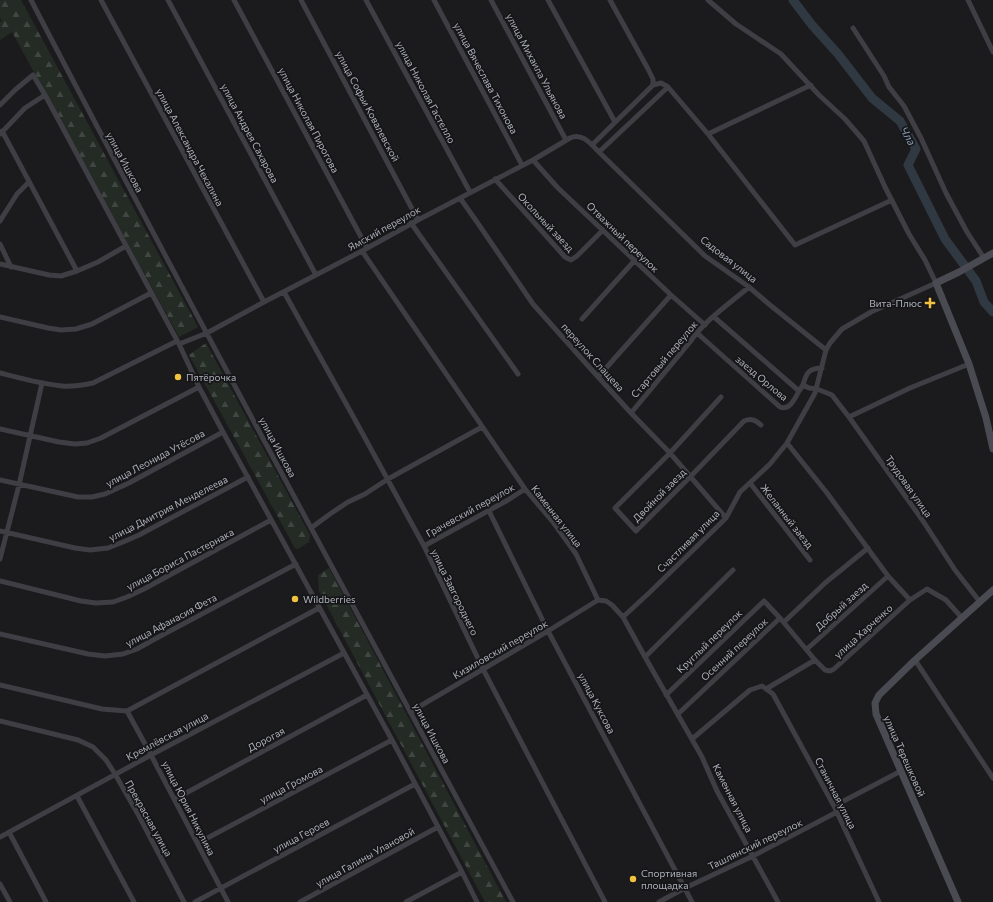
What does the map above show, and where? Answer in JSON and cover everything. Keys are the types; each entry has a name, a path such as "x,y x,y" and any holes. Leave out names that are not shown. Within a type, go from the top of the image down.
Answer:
{"street":[{"name":"улица Ишкова","path":"31,0 100,134 513,902"},
{"name":"улица Александра Чекалина","path":"101,0 264,302"},
{"name":"улица Андрея Сахарова","path":"168,0 316,275"},
{"name":"улица Николая Пирогова","path":"234,0 368,248"},
{"name":"улица Софьи Ковалевской","path":"301,0 418,220"},
{"name":"улица Николая Гастелло","path":"366,0 470,192"},
{"name":"улица Вячеслава Тихонова","path":"434,0 522,165"},
{"name":"улица Михаила Ульянова","path":"491,0 568,139"},
{"path":"548,0 615,122"},
{"path":"610,0 648,69 653,79 653,85"},
{"path":"708,0 736,24 781,54 864,141 909,234 925,260 936,283 969,364 986,418 993,449"},
{"path":"968,0 993,52"},
{"path":"853,28 884,76 889,87 904,106 921,138 949,200 984,258"},
{"path":"0,105 33,75 178,342 223,432 392,740 477,902"},
{"path":"592,144 653,85 660,83 668,87 708,134 795,245 892,200"},
{"path":"708,134 811,85"},
{"path":"599,152 668,87"},
{"path":"44,95 25,108 1,133 77,271"},
{"name":"Садовая улица","path":"568,139 574,136 579,136 592,144 705,256 750,287 826,350"},
{"name":"Ямский переулок","path":"0,373 42,383 63,386 80,386 93,383 178,342 207,333 532,160 568,139"},
{"name":"Отважный переулок","path":"532,160 557,187 671,295 705,325"},
{"name":"Окольный заезд","path":"495,179 565,258 571,260 603,230"},
{"path":"0,221 17,194 29,182"},
{"name":"переулок Слащева","path":"460,198 533,304 631,413 691,476 726,518"},
{"path":"411,224 518,374"},
{"path":"0,244 11,267"},
{"path":"0,264 49,275 61,276 98,262 126,246"},
{"name":"Каменная улица","path":"362,251 524,489 553,522 576,554 598,600 606,601 623,616 702,757 717,791 778,902"},
{"path":"826,350 842,329 871,312 959,272 993,253"},
{"path":"582,319 635,260"},
{"name":"Стартовый переулок","path":"631,413 696,333 750,287"},
{"path":"0,317 48,328 61,330 76,329 92,324 151,292"},
{"name":"улица Завгороднего","path":"284,292 424,546 483,669 605,902"},
{"path":"598,377 671,295"},
{"name":"заезд Орлова","path":"696,333 780,407 784,409 787,408 792,403 799,391 714,317"},
{"name":"Счастливая улица","path":"623,616 726,518 740,492 770,464 787,443 817,389 826,350"},
{"path":"849,417 910,388 969,364"},
{"path":"799,391 809,370 822,368"},
{"path":"0,559 19,485 42,383"},
{"name":"Трудовая улица","path":"802,386 817,389 832,395 923,521 955,570 980,602"},
{"path":"0,429 60,442 75,444 87,442 101,438 200,387"},
{"name":"Двойной заезд","path":"721,396 670,453 615,508 636,531 744,421 749,419 761,424"},
{"path":"311,528 348,502 365,494 388,479 482,427"},
{"name":"улица Леонида Утёсова","path":"0,480 78,497 92,497 105,494 129,483 223,432"},
{"path":"787,443 827,493 888,576 910,600"},
{"name":"улица Дмитрия Менделеева","path":"0,531 75,548 90,550 108,548 138,535 248,477"},
{"name":"Желанный заезд","path":"750,483 810,560"},
{"name":"Грачевский переулок","path":"424,546 489,511 524,489"},
{"name":"улица Куксова","path":"489,511 548,631 692,902"},
{"name":"улица Бориса Пастернака","path":"0,582 81,601 96,603 113,602 144,589 271,520"},
{"path":"782,620 868,548"},
{"name":"улица Афанасия Фета","path":"0,634 88,654 104,656 123,654 137,649 296,564"},
{"path":"645,657 733,570"},
{"name":"Добрый заезд","path":"807,649 888,576"},
{"name":"улица Харченко","path":"815,660 825,670 830,671 834,669 910,600 927,589 946,600 962,618"},
{"name":"улица Терешковой","path":"958,902 876,714 875,703 879,694 993,590"},
{"name":"Кизиловский переулок","path":"410,712 598,600"},
{"name":"Круглый переулок","path":"666,694 764,601 782,620"},
{"path":"0,685 102,709 127,711 319,608"},
{"name":"Осенний переулок","path":"678,714 782,620 815,660"},
{"name":"Кремлёвская улица","path":"0,837 115,774 344,653"},
{"path":"692,739 750,690 762,686 766,689 815,660"},
{"path":"915,660 993,778"},
{"name":"Станичная улица","path":"766,689 773,694 834,806 879,902"},
{"name":"Дорогая","path":"175,799 367,695"},
{"name":"улица Юрия Никулина","path":"127,711 175,799 228,902"},
{"name":"Прекрасная улица","path":"0,721 78,740 93,747 106,760 115,774 184,902"},
{"name":"улица Громова","path":"198,843 392,740"},
{"path":"834,806 901,771"},
{"name":"улица Героев","path":"195,902 415,784"},
{"path":"77,796 134,902"},
{"name":"Ташлянский переулок","path":"659,902 753,856 837,812"},
{"name":"улица Галины Улановой","path":"300,902 438,827"},
{"path":"9,832 46,902"},
{"path":"406,902 462,872"},
{"path":"0,884 10,902"}],"green space":[{"path":"0,0 21,0 198,327 179,337 12,32 0,40 0,22 2,21 0,18"},
{"path":"206,343 310,535 309,542 298,549 295,548 189,355"},
{"path":"329,568 506,902 485,902 319,591 318,575"}],"waterway":[{"name":"Чла","path":"793,0 872,98 900,121 916,149 908,165 945,239 976,281 984,302 993,312"}],"place":[{"name":"Вита-Плюс","path":"930,303"},
{"name":"Пятёрочка","path":"178,377"},
{"name":"Wildberries","path":"295,599"},
{"name":"Спортивная площадка","path":"633,879"}]}
